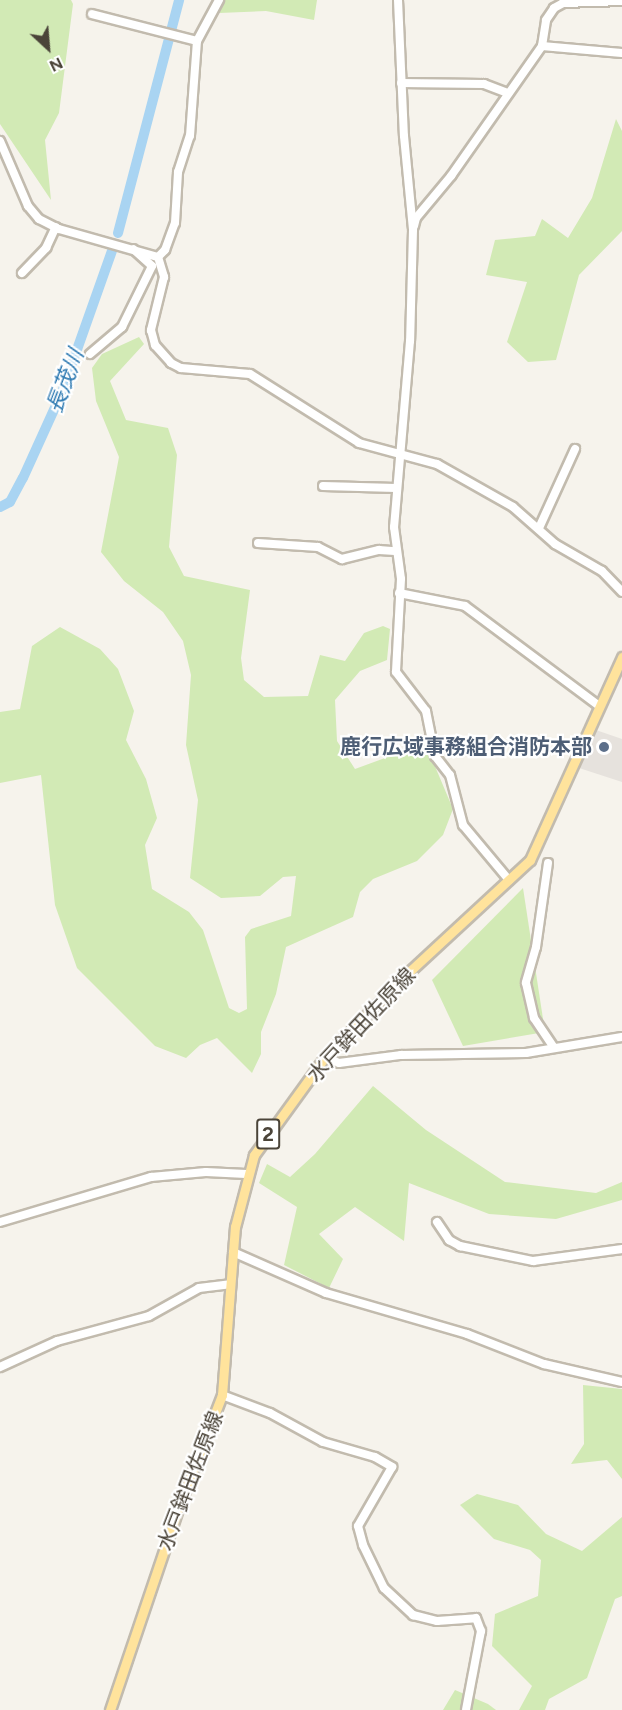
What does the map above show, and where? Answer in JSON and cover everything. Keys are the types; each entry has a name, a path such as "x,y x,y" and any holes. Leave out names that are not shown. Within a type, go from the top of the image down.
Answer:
{"main road":[{"name":"水戸鉾田佐原線","path":"110,1710 178,1509 222,1395 233,1252 246,1174 264,1139 325,1057 410,971 530,860 622,657"}],"street":[{"path":"158,257 165,250 175,223 178,172 190,136 197,41 219,0"},
{"path":"398,0 401,83 413,230 410,341 396,488 395,551 401,579 396,672 426,711 435,756 450,775 462,825 509,880"},
{"path":"413,230 416,218 452,176 542,46 546,20 554,8 563,3 622,1"},
{"path":"92,14 197,41"},
{"path":"542,46 622,53"},
{"path":"401,83 484,84 508,93"},
{"path":"0,141 28,206 39,219 56,227 158,257"},
{"path":"22,273 46,248 56,227"},
{"path":"90,354 122,327 152,266 131,248"},
{"path":"158,257 164,277 151,330 155,345 171,363 193,370 250,374 359,443 436,465 513,507 555,544 602,571 622,592"},
{"path":"539,528 575,449"},
{"path":"323,486 396,488"},
{"path":"258,543 318,547 342,559 379,550 395,551"},
{"path":"399,593 465,606 599,706"},
{"path":"548,863 536,947 526,983 534,1018 553,1046"},
{"path":"325,1057 339,1063 401,1055 526,1053 553,1046 622,1036"},
{"path":"0,1222 151,1177 206,1172 246,1174"},
{"path":"437,1222 449,1240 460,1246 533,1261 622,1249"},
{"path":"233,1252 326,1293 466,1334 543,1364 622,1382"},
{"path":"0,1367 57,1341 149,1316 199,1288 231,1284"},
{"path":"222,1395 270,1413 323,1442 375,1457 392,1467 358,1526 363,1545 384,1588 413,1615 437,1621 476,1618 480,1631 466,1710"}],"shaded area":[{"path":"593,729 622,739 622,782 576,767"}],"green space":[{"path":"0,0 71,0 73,4 59,113 45,140 51,200 0,124"},
{"path":"224,0 317,0 314,20 266,11 219,13"},
{"path":"616,119 622,131 622,231 579,275 556,360 528,362 507,342 527,282 486,275 495,240 535,236 542,219 568,238 592,198"},
{"path":"139,337 144,344 110,381 126,420 168,428 177,455 169,547 184,576 250,590 241,658 244,680 264,697 308,696 320,655 345,661 364,633 383,626 390,629 387,660 360,671 335,700 337,741 355,769 404,751 421,733 453,809 443,835 417,861 373,879 360,892 353,917 286,947 276,994 261,1032 261,1054 252,1073 217,1038 200,1045 186,1058 155,1046 77,968 55,905 41,775 0,783 0,712 20,709 32,646 60,627 100,649 118,669 134,711 126,740 146,779 157,818 145,845 152,889 189,912 203,930 229,1008 239,1013 247,1009 245,937 251,929 291,916 296,876 283,877 260,896 221,898 190,878 198,800 186,745 191,675 183,641 163,612 124,581 101,552 119,457 96,401 92,368 102,354"},
{"path":"523,888 545,1032 463,1046 432,980"},
{"path":"373,1086 426,1130 505,1182 596,1193 622,1182 622,1200 556,1219 489,1214 409,1183 404,1241 355,1207 319,1234 343,1259 329,1288 284,1265 297,1207 259,1183 267,1164 290,1177 315,1154"},
{"path":"583,1385 622,1389 622,1479 607,1460 571,1464 584,1444"},
{"path":"477,1494 518,1505 546,1534 582,1551 622,1517 622,1596 615,1599 587,1678 549,1699 545,1710 519,1710 532,1686 492,1646 495,1614 538,1596 541,1560 530,1550 494,1539 460,1505"},
{"path":"455,1690 488,1704 496,1710 443,1710"}],"waterway":[{"name":"長茂川","path":"118,233 179,0"},
{"name":"長茂川","path":"0,507 10,502 23,478 62,392 114,245"}],"place":[{"name":"鹿行広域事務組合消防本部","path":"604,747"}]}
